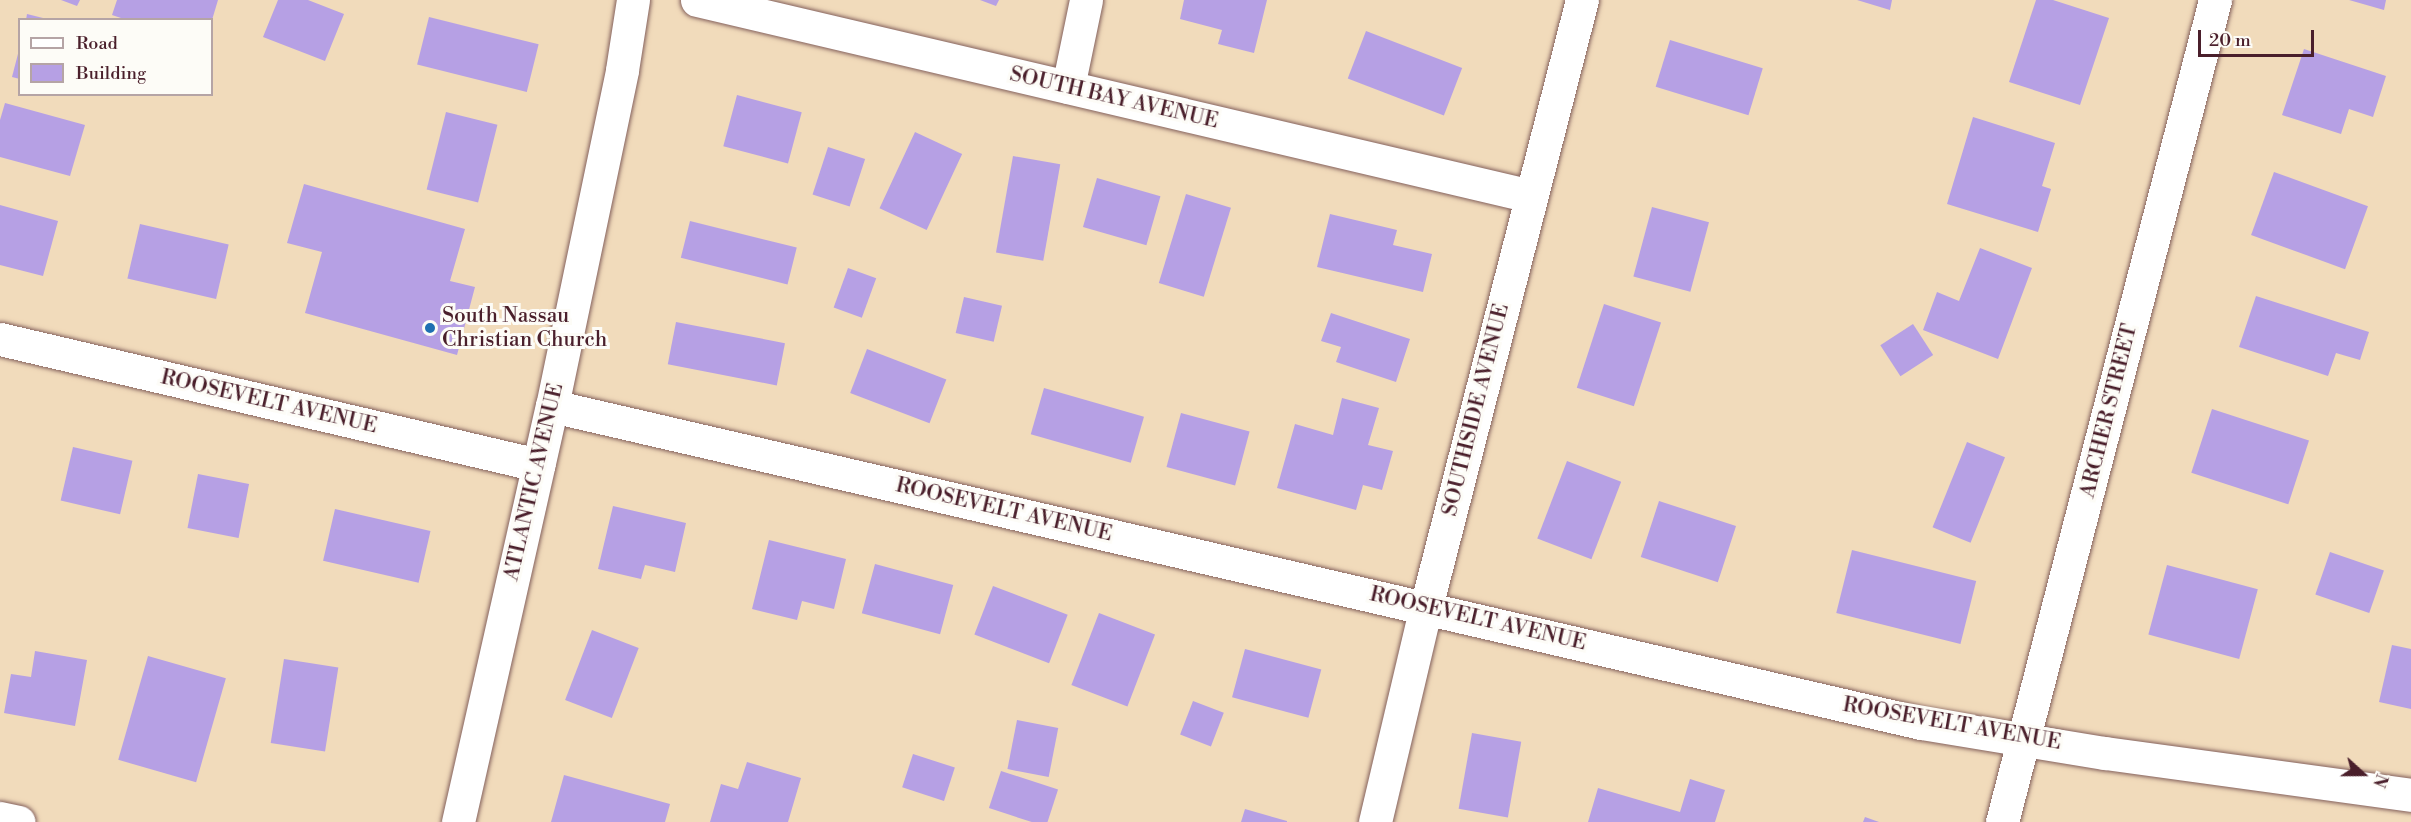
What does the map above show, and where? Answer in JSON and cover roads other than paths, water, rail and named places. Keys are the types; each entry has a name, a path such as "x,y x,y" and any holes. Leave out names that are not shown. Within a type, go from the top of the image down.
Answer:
{"street":[{"name":"ATLANTIC AVENUE","path":"458,822 552,406 622,70 633,0"},
{"name":"SOUTH BAY AVENUE","path":"697,0 1531,196"},
{"path":"1068,87 1086,0"},
{"name":"SOUTHSIDE AVENUE","path":"1375,822 1426,607 1582,0"},
{"name":"ARCHER STREET","path":"2002,822 2215,0"},
{"name":"ROOSEVELT AVENUE","path":"0,339 538,465"},
{"name":"ROOSEVELT AVENUE","path":"552,406 1921,723 2025,737 2105,753 2411,795"},
{"path":"0,818 19,822"}],"place":[{"name":"South Nassau Christian Church","path":"430,328"}]}
